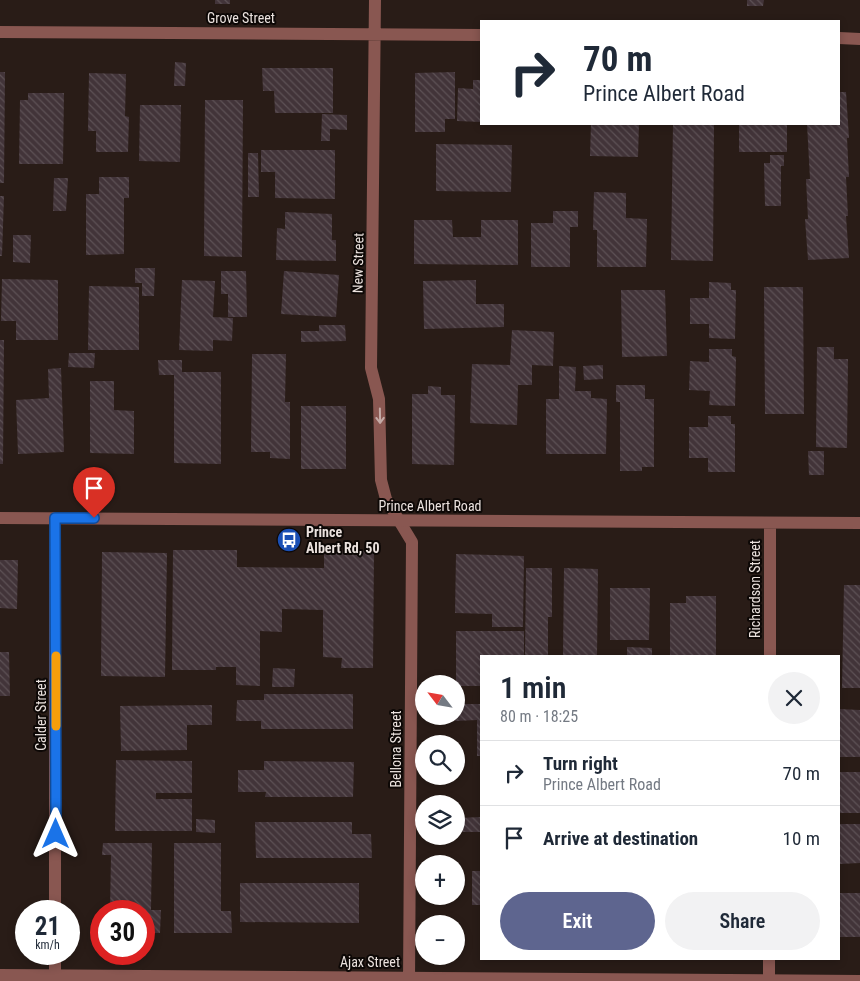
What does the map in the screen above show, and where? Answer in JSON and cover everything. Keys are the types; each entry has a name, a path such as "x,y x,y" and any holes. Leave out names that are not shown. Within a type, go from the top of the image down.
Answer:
{"street":[{"name":"New Street","path":"375,0 371,368 379,399 381,480 386,499 399,520"},
{"name":"Grove Street","path":"0,32 480,35"},
{"path":"840,38 860,39"},
{"name":"Prince Albert Road","path":"0,518 860,523"},
{"name":"Calder Street","path":"55,518 55,900"},
{"name":"Bellona Street","path":"399,520 412,542 410,979"},
{"name":"Richardson Street","path":"770,523 770,655"},
{"path":"769,960 769,981"},
{"path":"55,965 55,978"},
{"name":"Ajax Street","path":"0,975 55,978 860,981"}],"building":[{"path":"215,0 230,0 230,4 215,4"},
{"path":"747,0 764,0 763,6 747,6"},
{"path":"175,62 186,63 185,86 174,86"},
{"path":"262,68 333,68 333,113 275,113 274,91 263,91"},
{"path":"0,72 5,72 4,183 0,183"},
{"path":"455,72 455,119 445,119 445,132 415,132 415,73"},
{"path":"89,73 126,74 125,116 129,117 128,152 96,152 96,131 88,131"},
{"path":"473,80 480,80 480,122 457,121 458,88 473,89"},
{"path":"840,92 846,92 849,177 846,177 848,216 846,216 849,258 808,260 805,219 808,219 806,179 810,179 807,125 840,125"},
{"path":"28,93 64,93 63,164 19,164 20,100 28,100"},
{"path":"205,100 243,100 242,257 204,256"},
{"path":"140,105 181,105 180,162 139,161"},
{"path":"322,114 347,115 347,130 330,129 330,141 321,141"},
{"path":"591,125 639,125 638,157 590,156"},
{"path":"673,125 714,125 713,261 671,260"},
{"path":"739,125 787,125 787,152 739,152"},
{"path":"436,144 512,145 511,192 436,191"},
{"path":"261,150 335,150 335,199 275,198 275,172 261,172"},
{"path":"248,153 258,153 259,197 248,197"},
{"path":"770,155 784,155 784,166 781,166 781,206 765,206 764,163 770,163"},
{"path":"99,177 129,177 129,198 124,198 124,254 86,255 86,194 99,194"},
{"path":"54,178 68,178 66,211 53,211"},
{"path":"594,192 626,193 626,218 647,219 646,267 597,267 597,230 593,230"},
{"path":"0,196 4,196 2,256 0,256"},
{"path":"553,211 578,211 578,227 570,227 570,267 531,267 531,223 553,223"},
{"path":"285,212 332,214 332,240 336,240 336,261 276,260 277,228 285,229"},
{"path":"414,220 452,220 453,237 481,237 481,220 518,220 518,265 414,264"},
{"path":"13,235 31,235 30,263 13,262"},
{"path":"135,268 155,268 154,296 142,296 142,283 135,283"},
{"path":"221,271 246,271 247,317 228,317 228,294 221,294"},
{"path":"284,271 339,275 336,317 281,314"},
{"path":"2,279 58,280 58,340 16,340 16,321 1,321"},
{"path":"182,280 215,281 213,317 233,318 232,341 213,340 213,351 179,350"},
{"path":"476,280 476,304 504,304 504,327 424,329 423,281"},
{"path":"709,282 731,283 731,290 736,290 735,339 709,338 709,324 690,324 690,298 709,298"},
{"path":"89,286 139,287 139,350 88,350"},
{"path":"764,287 803,287 804,414 765,414"},
{"path":"621,290 665,290 667,356 622,357"},
{"path":"319,325 345,325 346,341 301,342 301,331 319,331"},
{"path":"512,330 554,332 553,366 532,365 532,385 518,385 517,425 470,423 472,364 510,365"},
{"path":"0,340 4,340 3,464 0,464"},
{"path":"817,347 834,347 834,359 848,359 847,448 816,447"},
{"path":"709,349 732,349 732,356 736,357 735,406 709,405 710,391 689,390 690,361 709,362"},
{"path":"69,353 95,353 94,368 68,367"},
{"path":"252,354 286,354 285,402 290,402 290,459 270,458 270,452 251,452"},
{"path":"158,360 182,360 182,372 221,372 221,464 174,463 174,375 159,375"},
{"path":"603,365 603,379 584,380 583,366"},
{"path":"559,366 576,367 575,391 591,391 591,398 607,399 606,454 546,454 546,399 559,399"},
{"path":"61,368 64,452 18,454 16,400 49,398 48,369"},
{"path":"90,381 114,381 114,410 134,411 134,454 90,453"},
{"path":"616,385 645,385 645,399 654,399 654,467 642,467 642,471 620,471 620,402 616,402"},
{"path":"428,386 441,387 441,395 455,395 454,465 412,464 412,394 428,394"},
{"path":"301,406 346,406 346,469 301,469"},
{"path":"708,416 731,416 731,424 735,424 735,472 708,472 708,458 689,458 689,427 708,427"},
{"path":"808,451 824,451 824,475 809,475"},
{"path":"173,550 237,550 237,567 324,568 324,550 374,551 373,668 341,668 342,658 323,657 323,610 282,609 282,632 260,631 260,686 236,685 236,667 216,667 216,670 172,670"},
{"path":"102,552 167,553 165,677 101,676"},
{"path":"456,554 524,556 523,627 492,627 492,614 455,613"},
{"path":"0,560 18,560 17,609 0,608"},
{"path":"526,568 552,568 552,617 548,617 548,655 525,655"},
{"path":"564,568 598,569 597,655 563,655"},
{"path":"844,585 860,585 860,688 842,688"},
{"path":"610,588 650,588 649,640 610,640"},
{"path":"686,596 716,596 716,655 670,655 670,603 686,603"},
{"path":"456,631 524,631 524,655 480,655 480,686 465,686 465,675 456,675"},
{"path":"627,647 652,648 652,655 627,655"},
{"path":"0,652 9,652 10,696 0,696"},
{"path":"273,668 295,669 294,687 272,687"},
{"path":"264,694 353,694 353,729 261,729 261,721 236,721 237,700 264,700"},
{"path":"465,704 480,704 480,756 477,756 477,720 465,721"},
{"path":"212,705 212,725 187,725 187,750 121,751 120,706"},
{"path":"840,709 860,710 860,757 840,757"},
{"path":"116,760 192,761 192,793 156,793 156,799 192,799 192,831 115,831"},
{"path":"264,761 354,762 353,797 265,797 266,792 238,792 238,770 264,770"},
{"path":"840,772 860,772 860,813 840,813"},
{"path":"480,817 480,832 465,832 465,818"},
{"path":"196,819 215,820 215,833 196,832"},
{"path":"255,822 352,822 352,834 371,834 372,858 256,858"},
{"path":"840,824 860,824 860,863 840,864"},
{"path":"103,843 152,843 151,900 110,900 111,855 102,855"},
{"path":"174,843 221,843 221,911 231,911 232,933 174,933"},
{"path":"472,871 480,871 480,905 472,905"},
{"path":"240,883 359,883 359,923 240,922"},
{"path":"840,893 860,893 860,937 840,937"},
{"path":"155,910 161,910 160,933 155,933"}],"slow traffic":[{"path":"56,656 56,726"}],"place":[{"name":"Prince Albert Rd, 50","path":"289,540"}],"route":[{"path":"56,834 55,518 94,518"}]}
